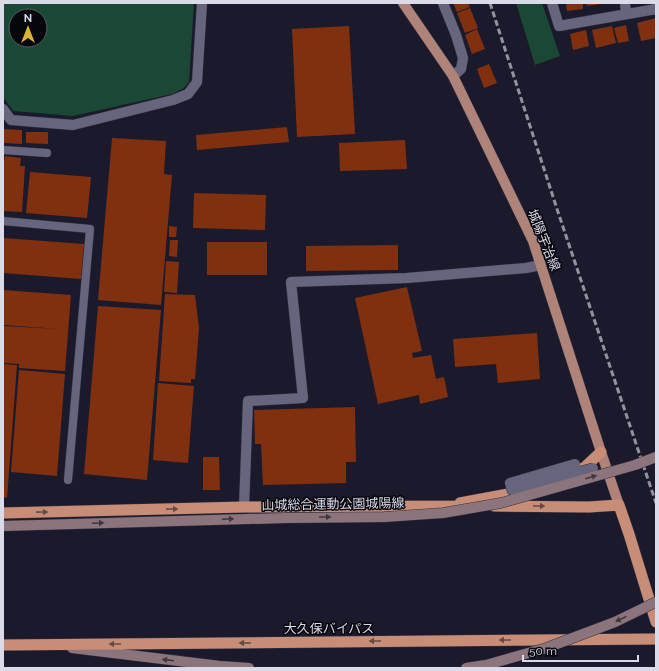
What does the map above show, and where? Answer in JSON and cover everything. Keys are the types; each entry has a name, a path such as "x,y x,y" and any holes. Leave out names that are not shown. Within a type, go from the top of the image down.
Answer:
{"highway":[{"path":"444,506 519,493 560,481 585,467 601,452"},
{"path":"3,513 244,507 589,507 619,505 656,622"},
{"name":"大久保バイパス","path":"3,645 656,639"}],"main road":[{"name":"城陽宇治線","path":"403,3 453,76 533,241 619,505"},
{"name":"山城総合運動公園城陽線","path":"3,526 286,518 384,517 443,513 501,503 635,465 656,457"},
{"path":"466,668 486,665 546,648 615,622 656,602"},
{"path":"39,644 220,666 249,668"}],"street":[{"path":"3,109 12,120 74,125 172,100 188,94 197,82 202,3"},
{"path":"443,3 456,35 463,58 461,70 453,76"},
{"path":"552,3 559,26 656,9"},
{"path":"625,3 626,14"},
{"path":"244,507 248,401 303,398 291,282 407,278 526,268 541,265"},
{"path":"574,464 510,483 512,490 593,468"}],"lane":[{"path":"3,150 47,153"},
{"path":"3,221 90,229 68,480"}],"green space":[{"path":"3,3 194,3 189,82 184,88 172,94 73,116 13,111 3,97"},
{"path":"516,3 542,3 560,56 535,65"}],"building":[{"path":"453,3 468,3 470,7 457,12"},
{"path":"566,3 583,3 583,9 567,11"},
{"path":"586,3 601,3 601,4 587,6"},
{"path":"470,8 478,28 465,33 457,13"},
{"path":"656,18 656,38 641,41 637,23"},
{"path":"626,25 629,41 618,43 614,28"},
{"path":"349,26 355,134 297,137 292,29"},
{"path":"612,26 616,43 596,48 592,30"},
{"path":"477,29 485,49 472,54 465,35"},
{"path":"586,30 589,46 573,50 570,34"},
{"path":"489,64 497,83 484,88 477,69"},
{"path":"287,127 289,142 197,150 196,135"},
{"path":"3,129 22,130 22,144 3,143"},
{"path":"26,132 48,132 48,144 26,143"},
{"path":"112,138 166,141 164,174 172,175 161,305 98,300"},
{"path":"405,140 407,169 340,171 339,143"},
{"path":"5,156 21,158 20,166 25,166 22,212 3,211 3,166"},
{"path":"30,172 91,177 87,218 26,213"},
{"path":"194,193 266,195 265,230 193,228"},
{"path":"169,226 177,227 176,237 169,237"},
{"path":"3,238 84,244 81,279 3,273"},
{"path":"170,240 178,240 177,257 169,256"},
{"path":"207,242 267,242 267,275 207,275"},
{"path":"398,245 398,270 306,271 306,246"},
{"path":"166,261 179,262 177,293 164,292"},
{"path":"407,287 422,351 412,353 413,358 431,355 436,379 444,377 448,397 420,404 419,395 378,404 355,298"},
{"path":"3,290 71,295 65,371 19,368 19,364 3,363 3,326 59,329 3,325"},
{"path":"165,294 195,295 199,328 195,379 191,379 191,383 159,381"},
{"path":"98,306 161,310 147,480 84,474"},
{"path":"537,333 540,379 498,383 496,364 455,367 453,339"},
{"path":"3,364 17,365 7,498 3,497"},
{"path":"19,370 65,374 57,476 11,472"},
{"path":"158,383 194,386 188,463 153,460"},
{"path":"355,407 356,462 346,462 346,483 263,485 261,444 255,444 254,410"},
{"path":"203,457 219,457 220,490 203,490"}],"railway":[{"path":"490,3 558,212 656,503"}]}
